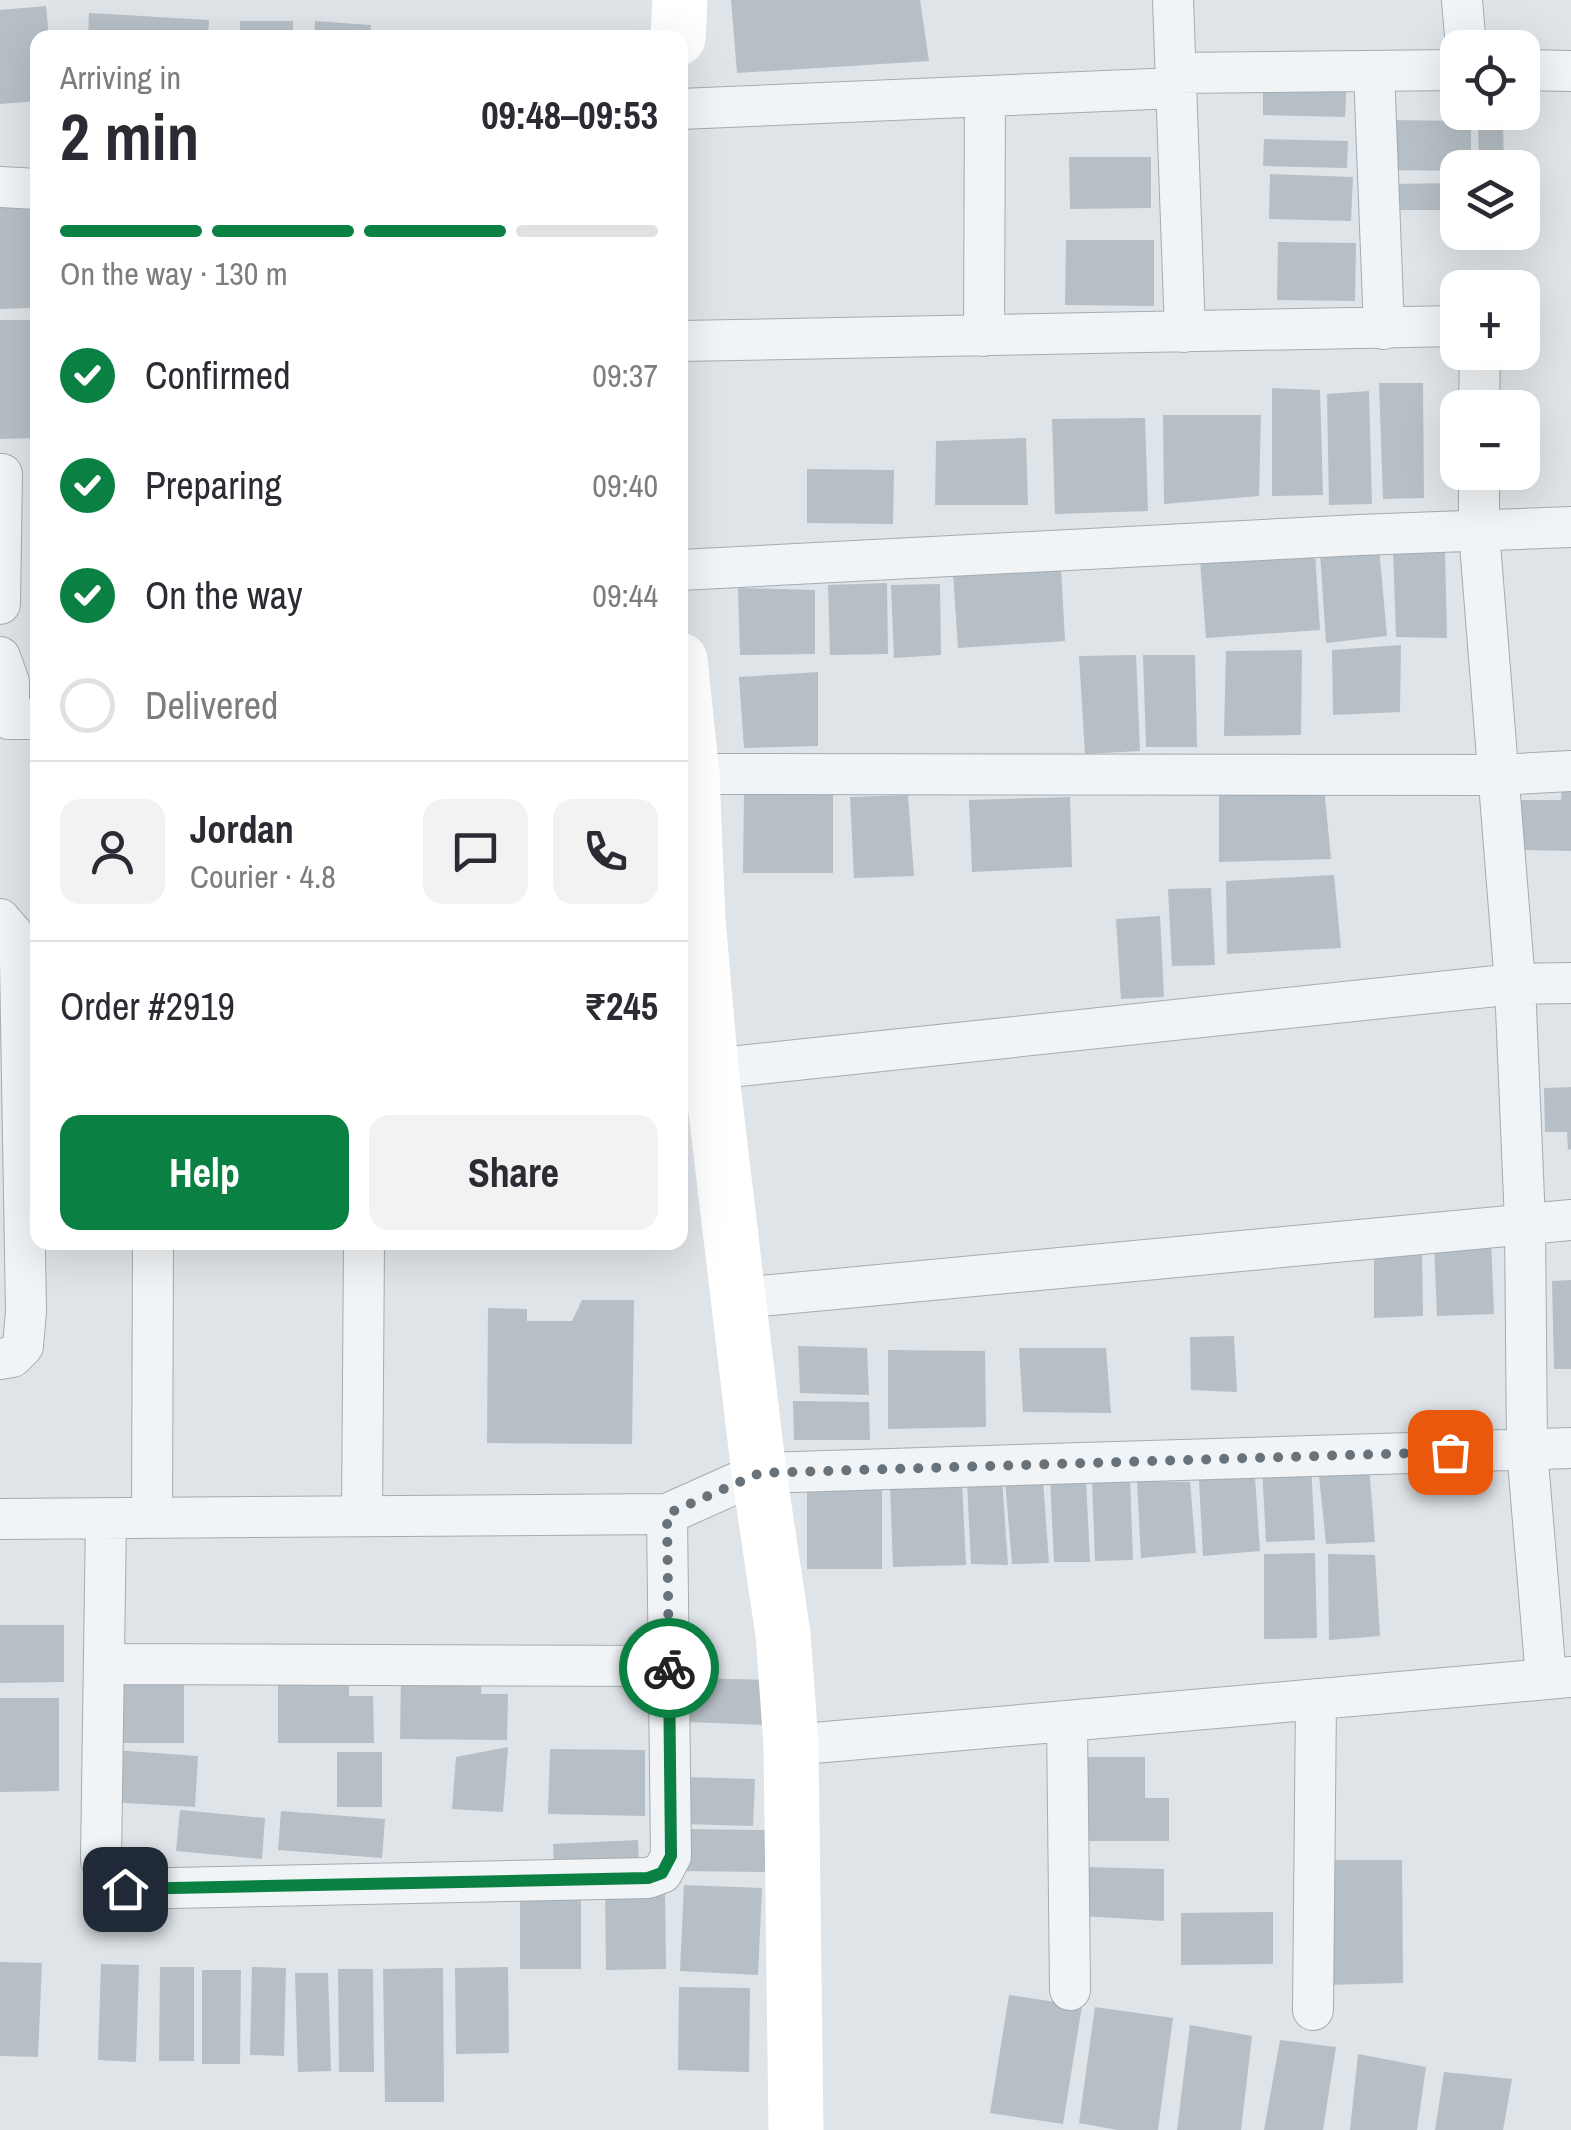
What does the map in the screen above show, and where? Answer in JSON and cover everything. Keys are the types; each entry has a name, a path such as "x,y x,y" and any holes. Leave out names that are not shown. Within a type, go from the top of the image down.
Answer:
{"street":[{"path":"678,30 680,0"},
{"path":"1174,0 1185,332"},
{"path":"1462,0 1464,30"},
{"path":"1374,70 1384,328"},
{"path":"688,109 985,96 1374,70 1440,70"},
{"path":"1540,70 1571,71"},
{"path":"984,336 985,96"},
{"path":"0,187 30,188"},
{"path":"688,341 1440,326"},
{"path":"0,604 13,474"},
{"path":"791,1745 1559,1678 1527,1449 1525,1222 1514,984 1478,531 1479,490"},
{"path":"688,570 1571,528"},
{"path":"0,658 9,682 9,719 30,720"},
{"path":"688,739 1498,775 1571,771"},
{"path":"688,875 689,920 712,1068 783,1634 791,1745 796,2130"},
{"path":"0,918 13,934 20,962 26,1312 23,1346 12,1356 0,1359"},
{"path":"712,1068 1514,984 1571,983"},
{"path":"740,1298 1571,1220"},
{"path":"152,1518 154,1250"},
{"path":"362,1516 364,1250"},
{"path":"0,1519 667,1514 760,1473 1571,1448"},
{"path":"106,1518 102,1860 108,1879 125,1889 648,1878 662,1873 671,1856 667,1514"},
{"path":"104,1664 669,1666"},
{"path":"1313,2010 1316,1699"},
{"path":"1066,1721 1070,1990"}],"building":[{"path":"731,0 920,0 929,61 737,73"},
{"path":"46,6 48,30 30,30 30,102 0,104 0,10"},
{"path":"89,13 209,20 208,30 88,30"},
{"path":"240,21 293,21 293,30 240,30"},
{"path":"315,21 371,25 371,30 314,30"},
{"path":"1263,78 1347,79 1345,117 1263,115"},
{"path":"1386,120 1440,121 1440,130 1471,130 1471,150 1440,150 1440,171 1386,170"},
{"path":"1478,130 1503,130 1504,150 1479,150"},
{"path":"1264,139 1348,141 1347,168 1263,166"},
{"path":"1069,157 1151,157 1151,208 1070,209"},
{"path":"1270,174 1353,177 1351,221 1269,219"},
{"path":"1440,183 1440,210 1390,210 1390,184"},
{"path":"30,205 30,308 0,309 0,206"},
{"path":"1066,240 1154,240 1154,306 1065,305"},
{"path":"1278,242 1356,243 1355,301 1277,300"},
{"path":"0,320 30,320 30,438 0,439"},
{"path":"1379,383 1423,383 1424,498 1383,499"},
{"path":"1272,388 1320,390 1323,495 1272,496"},
{"path":"1369,391 1372,504 1329,505 1327,394"},
{"path":"1163,415 1261,415 1259,496 1164,504"},
{"path":"1145,418 1148,511 1055,514 1052,419"},
{"path":"1026,438 1028,505 935,505 936,441"},
{"path":"807,469 894,470 893,524 807,523"},
{"path":"1379,548 1387,636 1326,643 1320,553"},
{"path":"1393,550 1445,551 1447,638 1396,637"},
{"path":"1315,553 1320,630 1206,638 1200,560"},
{"path":"1061,567 1065,641 958,648 953,573"},
{"path":"887,583 888,654 830,655 828,585"},
{"path":"940,584 941,655 894,658 891,585"},
{"path":"738,588 815,590 815,654 740,655"},
{"path":"1401,645 1400,712 1333,715 1332,650"},
{"path":"1302,650 1301,735 1224,736 1226,651"},
{"path":"1136,655 1140,751 1085,754 1079,656"},
{"path":"1143,655 1195,655 1197,747 1146,747"},
{"path":"818,672 818,746 744,748 739,677"},
{"path":"1562,775 1571,775 1571,851 1520,850 1521,800 1561,800"},
{"path":"1324,787 1331,859 1219,862 1219,788"},
{"path":"744,790 833,791 833,873 743,873"},
{"path":"908,795 914,876 854,878 850,797"},
{"path":"1070,797 1072,867 972,872 969,800"},
{"path":"1334,875 1341,948 1227,954 1226,881"},
{"path":"1211,888 1215,965 1172,966 1168,889"},
{"path":"1160,916 1164,997 1121,999 1116,919"},
{"path":"1571,1087 1568,1150 1567,1132 1545,1132 1544,1088"},
{"path":"1491,1240 1494,1314 1437,1316 1434,1243"},
{"path":"1374,1254 1422,1254 1423,1316 1374,1318"},
{"path":"1571,1280 1571,1369 1554,1369 1552,1281"},
{"path":"582,1300 634,1300 632,1444 487,1443 488,1308 527,1309 527,1321 572,1321"},
{"path":"1234,1336 1237,1392 1191,1390 1190,1337"},
{"path":"798,1346 867,1348 869,1395 800,1393"},
{"path":"1019,1348 1106,1348 1111,1413 1023,1412"},
{"path":"888,1350 985,1351 986,1427 888,1429"},
{"path":"793,1401 869,1402 870,1440 794,1440"},
{"path":"1311,1464 1315,1540 1266,1542 1262,1466"},
{"path":"1369,1465 1375,1542 1326,1544 1318,1466"},
{"path":"1255,1477 1260,1551 1203,1556 1199,1480"},
{"path":"1002,1478 1008,1565 971,1564 967,1481"},
{"path":"1050,1478 1086,1480 1090,1562 1054,1562"},
{"path":"1130,1478 1133,1560 1095,1561 1092,1479"},
{"path":"1005,1480 1043,1480 1049,1563 1012,1564"},
{"path":"1137,1481 1190,1482 1196,1553 1141,1558"},
{"path":"962,1482 966,1565 893,1567 890,1484"},
{"path":"807,1484 882,1486 882,1569 807,1569"},
{"path":"1315,1553 1317,1638 1264,1639 1264,1554"},
{"path":"1328,1554 1375,1555 1380,1636 1329,1640"},
{"path":"0,1625 64,1625 64,1682 0,1683"},
{"path":"349,1668 349,1696 373,1696 374,1743 278,1743 278,1669"},
{"path":"401,1673 482,1674 481,1694 508,1694 507,1740 400,1739"},
{"path":"690,1678 769,1680 767,1725 688,1722"},
{"path":"116,1679 184,1679 184,1743 115,1743"},
{"path":"0,1698 59,1698 59,1791 0,1792"},
{"path":"508,1747 503,1812 452,1809 456,1757"},
{"path":"550,1749 645,1750 645,1816 548,1814"},
{"path":"113,1750 198,1756 195,1807 110,1802"},
{"path":"337,1752 382,1752 382,1807 337,1807"},
{"path":"1079,1757 1145,1757 1145,1798 1169,1798 1169,1841 1079,1841"},
{"path":"683,1777 755,1779 753,1826 682,1824"},
{"path":"180,1810 265,1818 262,1859 176,1851"},
{"path":"281,1811 385,1819 382,1858 278,1850"},
{"path":"681,1829 767,1830 766,1872 680,1871"},
{"path":"638,1840 639,1870 554,1873 553,1844"},
{"path":"1327,1860 1402,1860 1403,1983 1325,1985"},
{"path":"1084,1867 1164,1869 1164,1921 1082,1916"},
{"path":"520,1885 581,1885 581,1969 520,1969"},
{"path":"684,1885 762,1888 758,1975 680,1971"},
{"path":"605,1886 665,1886 666,1969 606,1970"},
{"path":"1273,1912 1273,1964 1181,1965 1181,1913"},
{"path":"0,1962 42,1963 38,2057 0,2056"},
{"path":"101,1964 139,1965 136,2062 98,2060"},
{"path":"160,1967 194,1967 194,2061 159,2061"},
{"path":"252,1967 286,1968 284,2056 250,2055"},
{"path":"508,1967 509,2053 456,2054 455,1968"},
{"path":"443,1968 444,2102 385,2102 383,1969"},
{"path":"338,1969 373,1969 374,2072 339,2072"},
{"path":"202,1970 241,1970 240,2064 202,2064"},
{"path":"295,1973 328,1973 331,2071 298,2072"},
{"path":"679,1987 750,1988 749,2072 678,2070"},
{"path":"1009,1995 1082,2006 1063,2124 990,2113"},
{"path":"1095,2007 1173,2018 1158,2130 1118,2130 1079,2123"},
{"path":"1190,2025 1252,2036 1241,2130 1177,2130"},
{"path":"1280,2040 1336,2047 1323,2130 1264,2130"},
{"path":"1358,2054 1426,2067 1417,2130 1350,2130"},
{"path":"1444,2072 1512,2079 1503,2130 1435,2130"}],"way so far":[{"path":"669,1668 667,1514 760,1473 1450,1452"}],"route":[{"path":"125,1889 648,1878 662,1873 671,1856 669,1668"}]}
